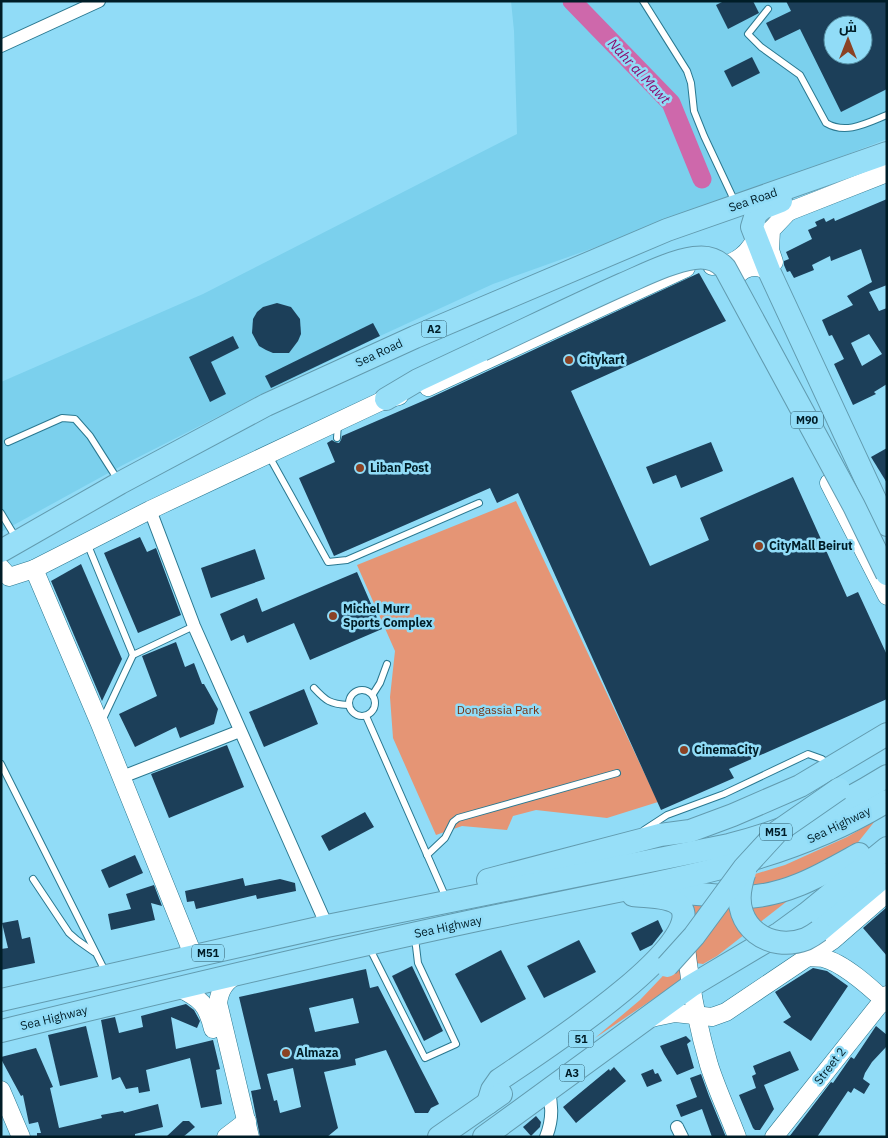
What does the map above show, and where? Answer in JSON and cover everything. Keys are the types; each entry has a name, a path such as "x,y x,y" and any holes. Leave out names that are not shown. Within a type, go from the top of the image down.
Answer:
{"highway":[{"name":"Sea Road","path":"9,546 120,483 274,401 424,333 667,230 887,153"},
{"path":"754,234 756,214 768,206 791,197 804,182"},
{"path":"667,230 735,219 744,221 754,234 770,273 887,525"},
{"path":"386,399 418,380 481,361 625,283 684,260 708,258 719,262 718,267"},
{"name":"M90","path":"718,267 854,506 887,574"},
{"path":"660,835 771,786 822,759 887,720"},
{"path":"416,909 443,891 627,843 690,830 741,812 800,786 887,734"},
{"path":"887,762 839,789 777,832 752,860 743,875 739,897 743,916 754,932 775,942 785,943 826,935 887,874"},
{"name":"Sea Highway","path":"1,1000 327,926 683,855 748,840 804,821 887,776"},
{"name":"Sea Highway","path":"1,1031 368,944 734,866 789,848 852,820 887,800"},
{"path":"734,960 749,941 788,908 887,831"},
{"path":"639,1024 692,986 780,933 887,848"},
{"path":"559,903 670,892 745,897 773,894 802,884 859,854"},
{"name":"51","path":"488,1103 609,1018 656,978 694,936 738,875 752,860"},
{"path":"734,960 769,948 810,926 887,863"},
{"path":"439,1137 488,1103 492,1090 499,1080 604,1006 640,977 674,940 682,927 684,919 682,908 675,902 630,895"},
{"name":"A3","path":"484,1137 639,1024"}],"street":[{"path":"1,46 99,1"},
{"path":"5,575 34,569 150,510 268,455 337,430 386,399 419,391 687,268 718,267 734,262 746,254 754,234 773,218 887,173"},
{"path":"790,211 771,230 769,237 772,257 857,447 887,508"},
{"path":"718,267 887,596"},
{"path":"732,291 734,278 744,268 758,267 770,273"},
{"path":"150,510 194,626 327,926"},
{"path":"34,569 100,724 194,957"},
{"path":"122,778 240,731"},
{"path":"639,1024 668,1013 689,1013 697,1016 712,1017 726,1012 807,958 826,935 862,917 887,894"},
{"path":"684,919 697,1016 710,1066 737,1137"},
{"path":"826,935 852,973"},
{"path":"807,958 823,958 852,973 886,999"},
{"path":"237,974 225,982 218,1003 240,1132"},
{"path":"179,988 200,999 209,1012 240,1132"},
{"name":"Street 2","path":"774,1137 886,999"},
{"path":"1,1090 21,1137"},
{"path":"546,1137 552,1109 548,1090"}],"lane":[{"path":"643,1 687,71 691,83 694,111 737,206"},
{"path":"768,9 748,34 761,47 800,75 826,124 834,128 853,128 887,115"},
{"path":"457,374 481,361"},
{"path":"8,442 62,418 75,419 90,436 120,483"},
{"path":"268,455 328,562 347,560 478,503"},
{"path":"1,513 9,546"},
{"path":"87,542 133,655"},
{"path":"100,724 133,655 194,626"},
{"path":"373,694 380,683 387,664"},
{"path":"314,688 325,700 335,705 348,705"},
{"path":"357,690 365,690 373,694 376,702 373,711 366,716 353,713 348,705 350,696 357,690"},
{"path":"366,716 443,891"},
{"path":"627,843 670,810 724,794 808,754 822,759"},
{"path":"1,764 108,976"},
{"path":"427,855 445,838 453,822 458,818 617,773"},
{"path":"34,879 69,933 95,952"},
{"path":"368,944 425,1058 456,1044 418,963 415,934"}],"shaded area":[{"path":"511,1 887,1 887,139 741,195 493,284 380,336 272,389 123,465 1,532 1,382 203,294 517,134 514,31"}],"green space":[{"name":"Dongassia Park","path":"516,501 658,802 607,818 536,810 513,816 507,830 462,826 436,835 393,738 390,697 395,651 357,565"},
{"path":"875,821 851,851 785,886 745,885 752,875 785,865 847,837"},
{"path":"804,888 717,956 703,964 695,963 684,904"},
{"path":"679,959 683,979 595,1038 640,1000"}],"building":[{"path":"724,1 753,1 759,13 728,29 716,5"},
{"path":"786,1 887,1 887,89 841,112 800,29 775,41 766,23 791,11"},
{"path":"752,57 760,73 732,87 724,71"},
{"path":"887,199 887,285 869,292 879,311 887,308 887,384 874,392 876,394 853,405 834,364 844,359 832,335 829,336 822,320 853,305 847,296 872,282 861,249 831,261 830,256 812,265 814,270 794,278 790,271 787,272 784,265 784,261 789,259 786,252 812,239 808,230 817,226 815,222 824,218 826,222 834,218 835,221","holes":["869,334 882,354 862,366 851,343"]},
{"name":"CityMall Beirut","path":"699,273 726,321 571,391 650,566 709,540 700,518 793,477 847,597 858,592 887,655 887,699 729,769 734,778 661,810 518,493 497,503 490,488 334,556 299,478 335,462 327,443 332,440 339,443 342,436 432,397"},
{"path":"277,303 291,307 300,319 301,334 289,353 273,353 266,350 259,346 252,333 253,319 257,312 263,307"},
{"path":"373,323 380,336 271,388 265,376"},
{"path":"233,336 239,348 211,362 226,394 210,402 189,357"},
{"path":"711,442 723,471 681,488 676,475 653,484 646,467"},
{"path":"887,448 887,483 871,457"},
{"path":"140,537 147,552 156,548 181,615 138,633 104,553"},
{"path":"255,549 265,579 211,598 201,568"},
{"path":"81,564 122,659 102,701 51,581"},
{"name":"Michel Murr Sports Complex","path":"357,572 382,629 310,660 294,623 247,643 244,635 231,641 220,614 257,598 262,612"},
{"path":"176,642 185,667 194,663 202,684 204,684 218,709 214,724 180,738 176,727 135,747 119,714 157,696 142,656"},
{"path":"304,689 318,724 264,747 249,712"},
{"path":"227,745 244,787 169,818 151,774"},
{"path":"365,812 374,827 329,851 321,836"},
{"path":"135,855 143,873 109,888 101,870"},
{"path":"243,878 245,886 280,879 295,883 296,891 257,899 256,895 196,909 194,901 187,902 185,891"},
{"path":"154,885 162,906 151,903 155,920 111,930 108,914 131,909 126,894"},
{"path":"887,907 887,956 863,928"},
{"path":"18,920 22,939 30,937 35,963 1,970 1,949 8,948 2,923"},
{"path":"658,920 663,931 652,945 640,951 631,933"},
{"path":"579,940 596,972 544,998 527,966"},
{"path":"501,950 526,999 481,1023 455,974"},
{"path":"412,966 443,1031 424,1041 392,976"},
{"path":"813,968 827,971 848,986 811,1041 783,1022 791,1017 775,992"},
{"name":"Almaza","path":"366,969 370,988 378,986 439,1104 431,1108 428,1113 415,1113 386,1050 355,1059 356,1065 324,1072 338,1128 327,1137 260,1137 251,1091 261,1089 239,997","holes":["353,998 359,1023 315,1032 309,1008","293,1068 301,1107 280,1113 277,1100 274,1101 267,1074"]},
{"path":"186,1004 194,1010 200,1021 197,1028 171,1017 176,1049 213,1040 220,1069 216,1070 222,1104 201,1108 190,1058 146,1070 150,1091 139,1093 138,1087 126,1089 120,1077 112,1080 101,1020 115,1017 119,1033 143,1027 141,1016"},
{"path":"86,1026 98,1077 60,1086 48,1035"},
{"path":"876,1026 887,1035 887,1046 872,1062 865,1073 863,1079 870,1084 864,1094 854,1088 851,1093 848,1091 817,1137 789,1137 831,1082 833,1083 851,1057 854,1059"},
{"path":"686,1036 691,1041 687,1044 694,1068 677,1075 660,1046"},
{"path":"36,1048 53,1087 50,1088 59,1128 102,1118 101,1115 123,1111 124,1113 158,1104 163,1127 135,1134 135,1137 37,1137 37,1133 41,1133 38,1122 29,1124 23,1095 21,1096 1,1059 1,1057"},
{"path":"790,1051 799,1070 764,1085 774,1109 760,1130 755,1130 739,1095 756,1088 752,1076 756,1074 753,1066"},
{"path":"614,1067 626,1081 576,1123 563,1107 609,1069 610,1071"},
{"path":"653,1069 655,1074 658,1073 662,1081 647,1087 641,1074"},
{"path":"701,1074 726,1137 712,1137 702,1109 681,1117 676,1105 697,1097 690,1078"},
{"path":"536,1116 541,1122 540,1127 531,1136 523,1127"},
{"path":"183,1121 189,1121 195,1127 183,1137 166,1137"}],"waterway":[{"name":"Nahr al Mawt","path":"572,1 671,103 702,179"}],"place":[{"name":"Citykart","path":"569,360"},
{"name":"Liban Post","path":"360,468"},
{"name":"CityMall Beirut","path":"759,546"},
{"name":"Michel Murr Sports Complex","path":"333,616"},
{"name":"CinemaCity","path":"684,750"},
{"name":"Almaza","path":"286,1053"}]}
